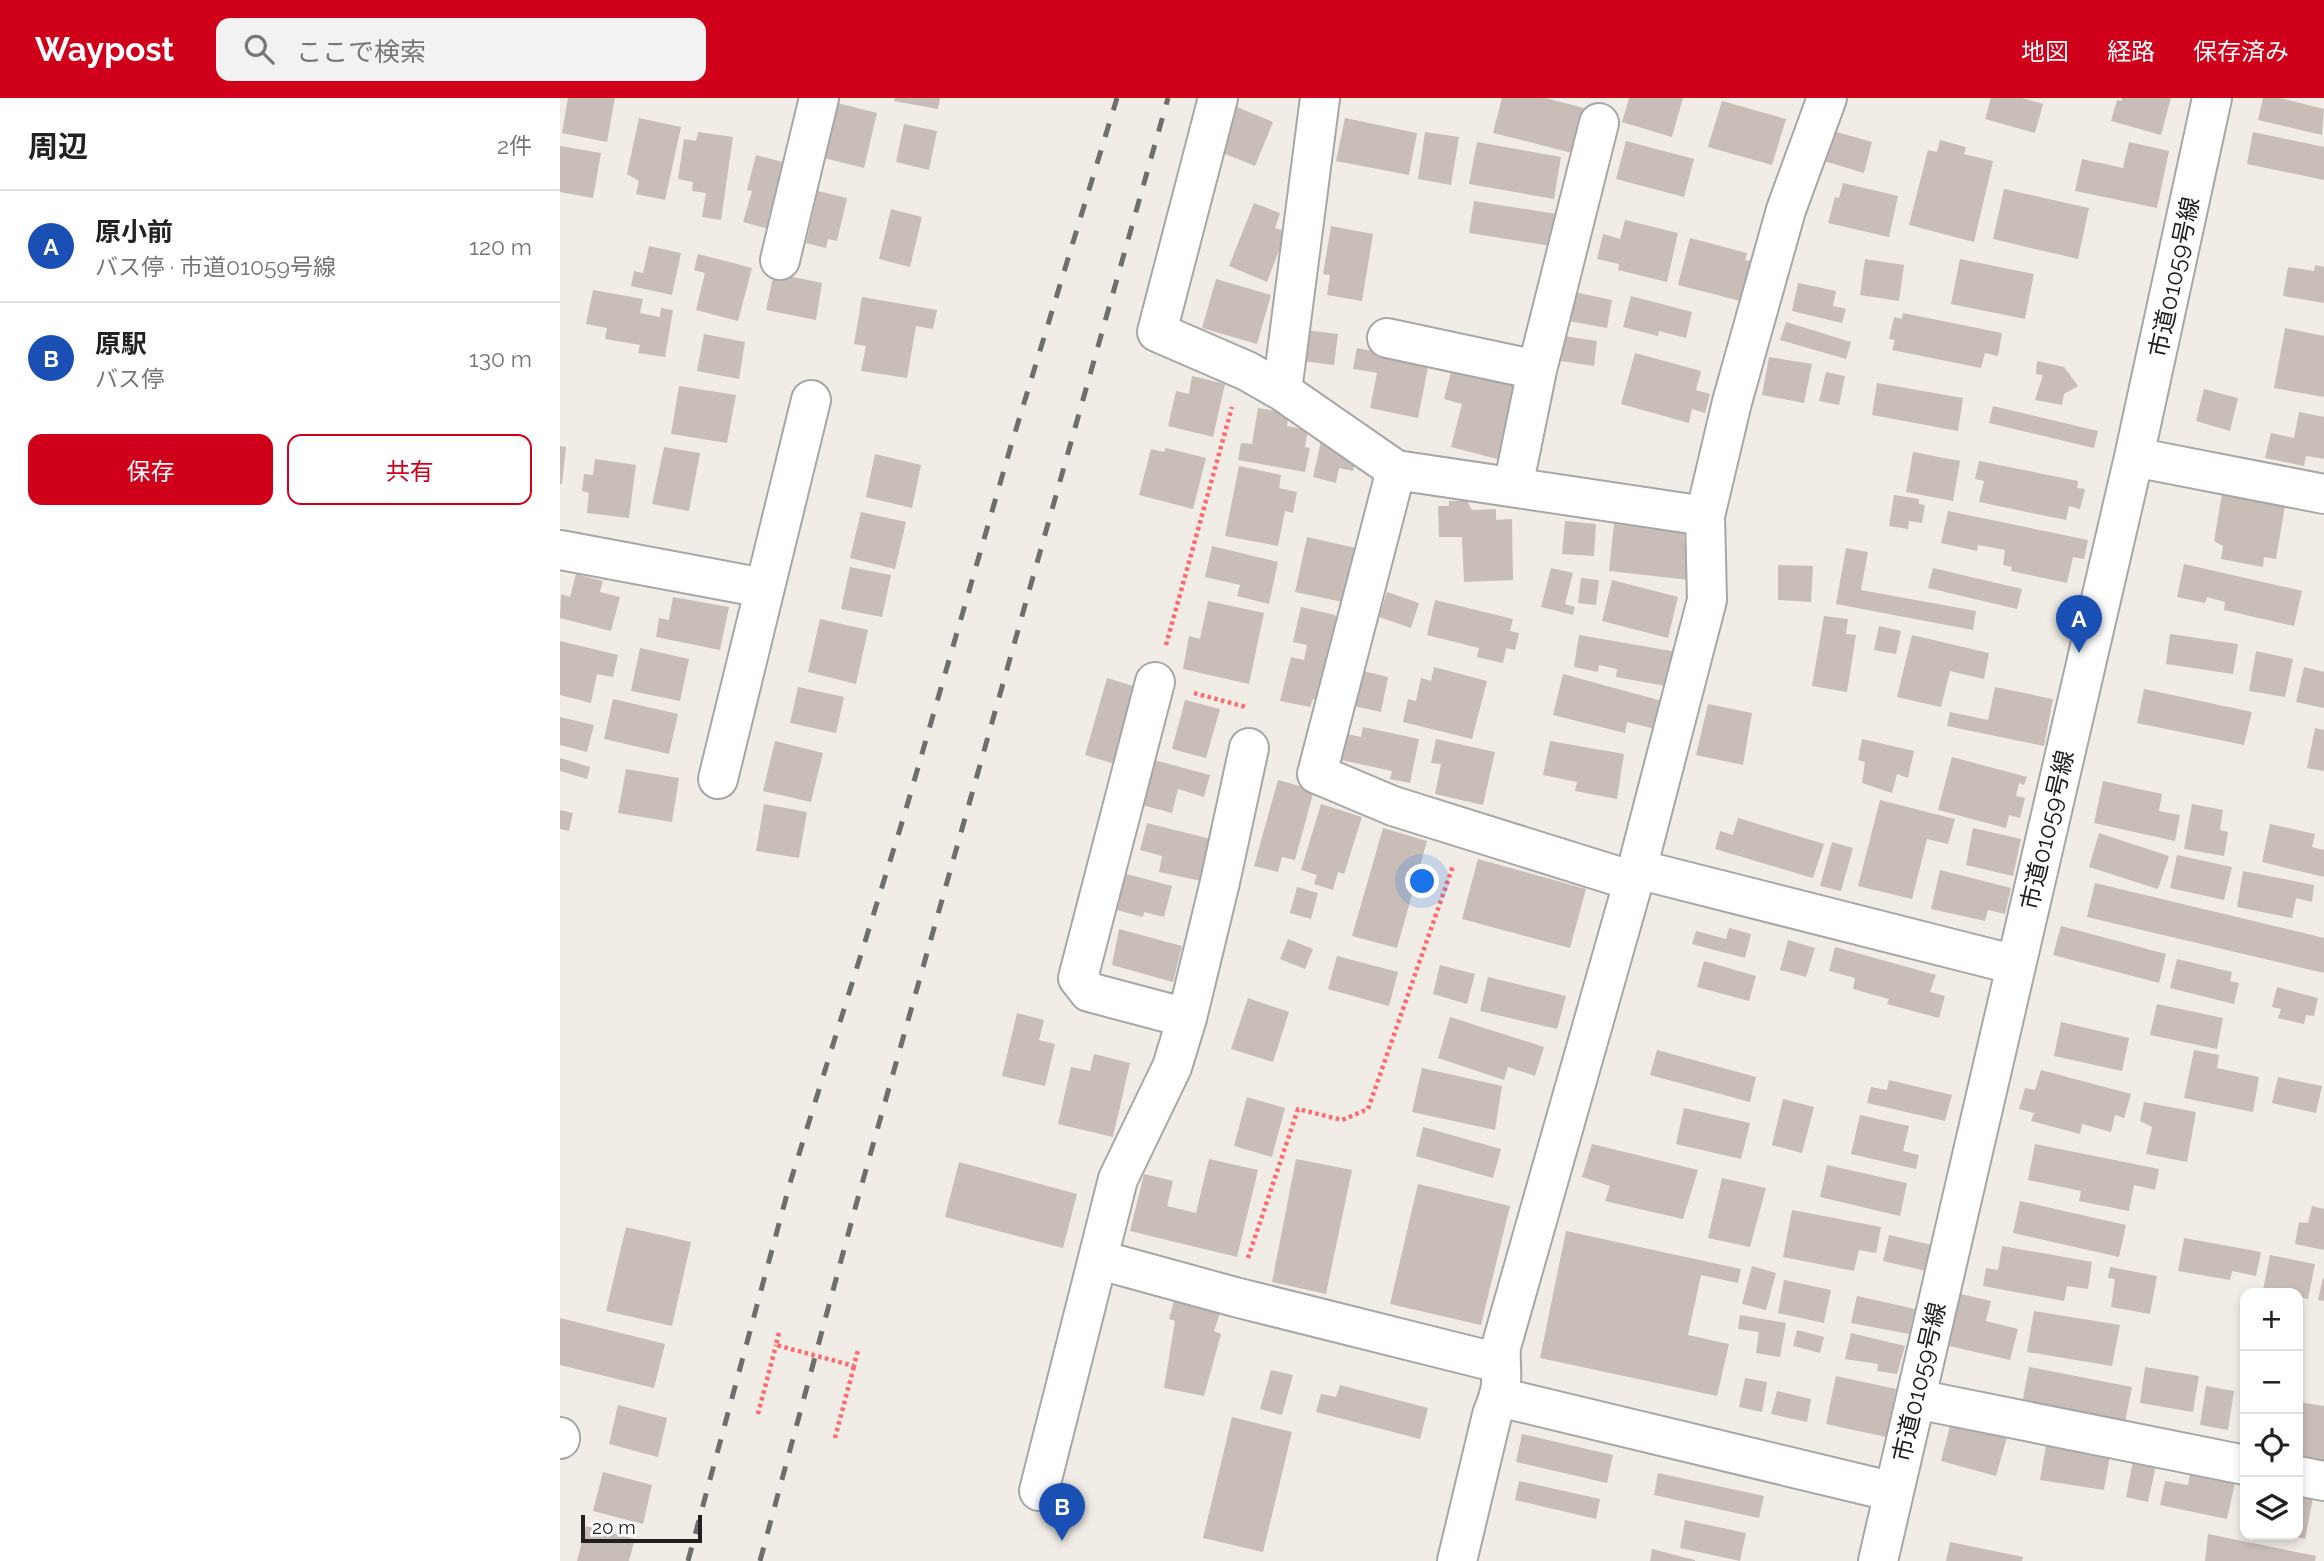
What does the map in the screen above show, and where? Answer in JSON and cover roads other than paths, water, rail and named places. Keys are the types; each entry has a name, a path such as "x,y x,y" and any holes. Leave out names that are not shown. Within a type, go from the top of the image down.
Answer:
{"street":[{"path":"780,260 819,98"},
{"path":"1218,98 1157,332 1247,371 1282,391 1396,470 1705,516"},
{"path":"1282,391 1320,98"},
{"path":"1457,1561 1492,1415 1505,1334 1635,875 1707,600 1705,516 1732,402 1786,210 1827,98"},
{"name":"市道01059号線","path":"1878,1561 2134,457 2212,98"},
{"path":"1513,487 1537,370 1600,123"},
{"path":"1387,338 1537,370"},
{"path":"718,779 811,400"},
{"path":"2134,457 2324,494"},
{"path":"1396,470 1317,774 1393,806 1466,829 1635,875 2016,965"},
{"path":"560,550 764,588"},
{"path":"1155,682 1078,978 1089,992 1186,1018"},
{"path":"1039,1491 1100,1260 1118,1179 1172,1067 1186,1018 1220,882 1249,748"},
{"path":"1100,1260 1235,1297 1499,1380 1894,1492"},
{"path":"1916,1399 2240,1464"},
{"path":"2303,1477 2324,1481"}],"railway":[{"path":"688,1561 790,1183 904,816 1010,449 1117,98"},
{"path":"760,1561 856,1205 1168,98"}],"place":[{"name":"原小前","path":"2079,653"},
{"name":"原駅","path":"1062,1541"}]}
